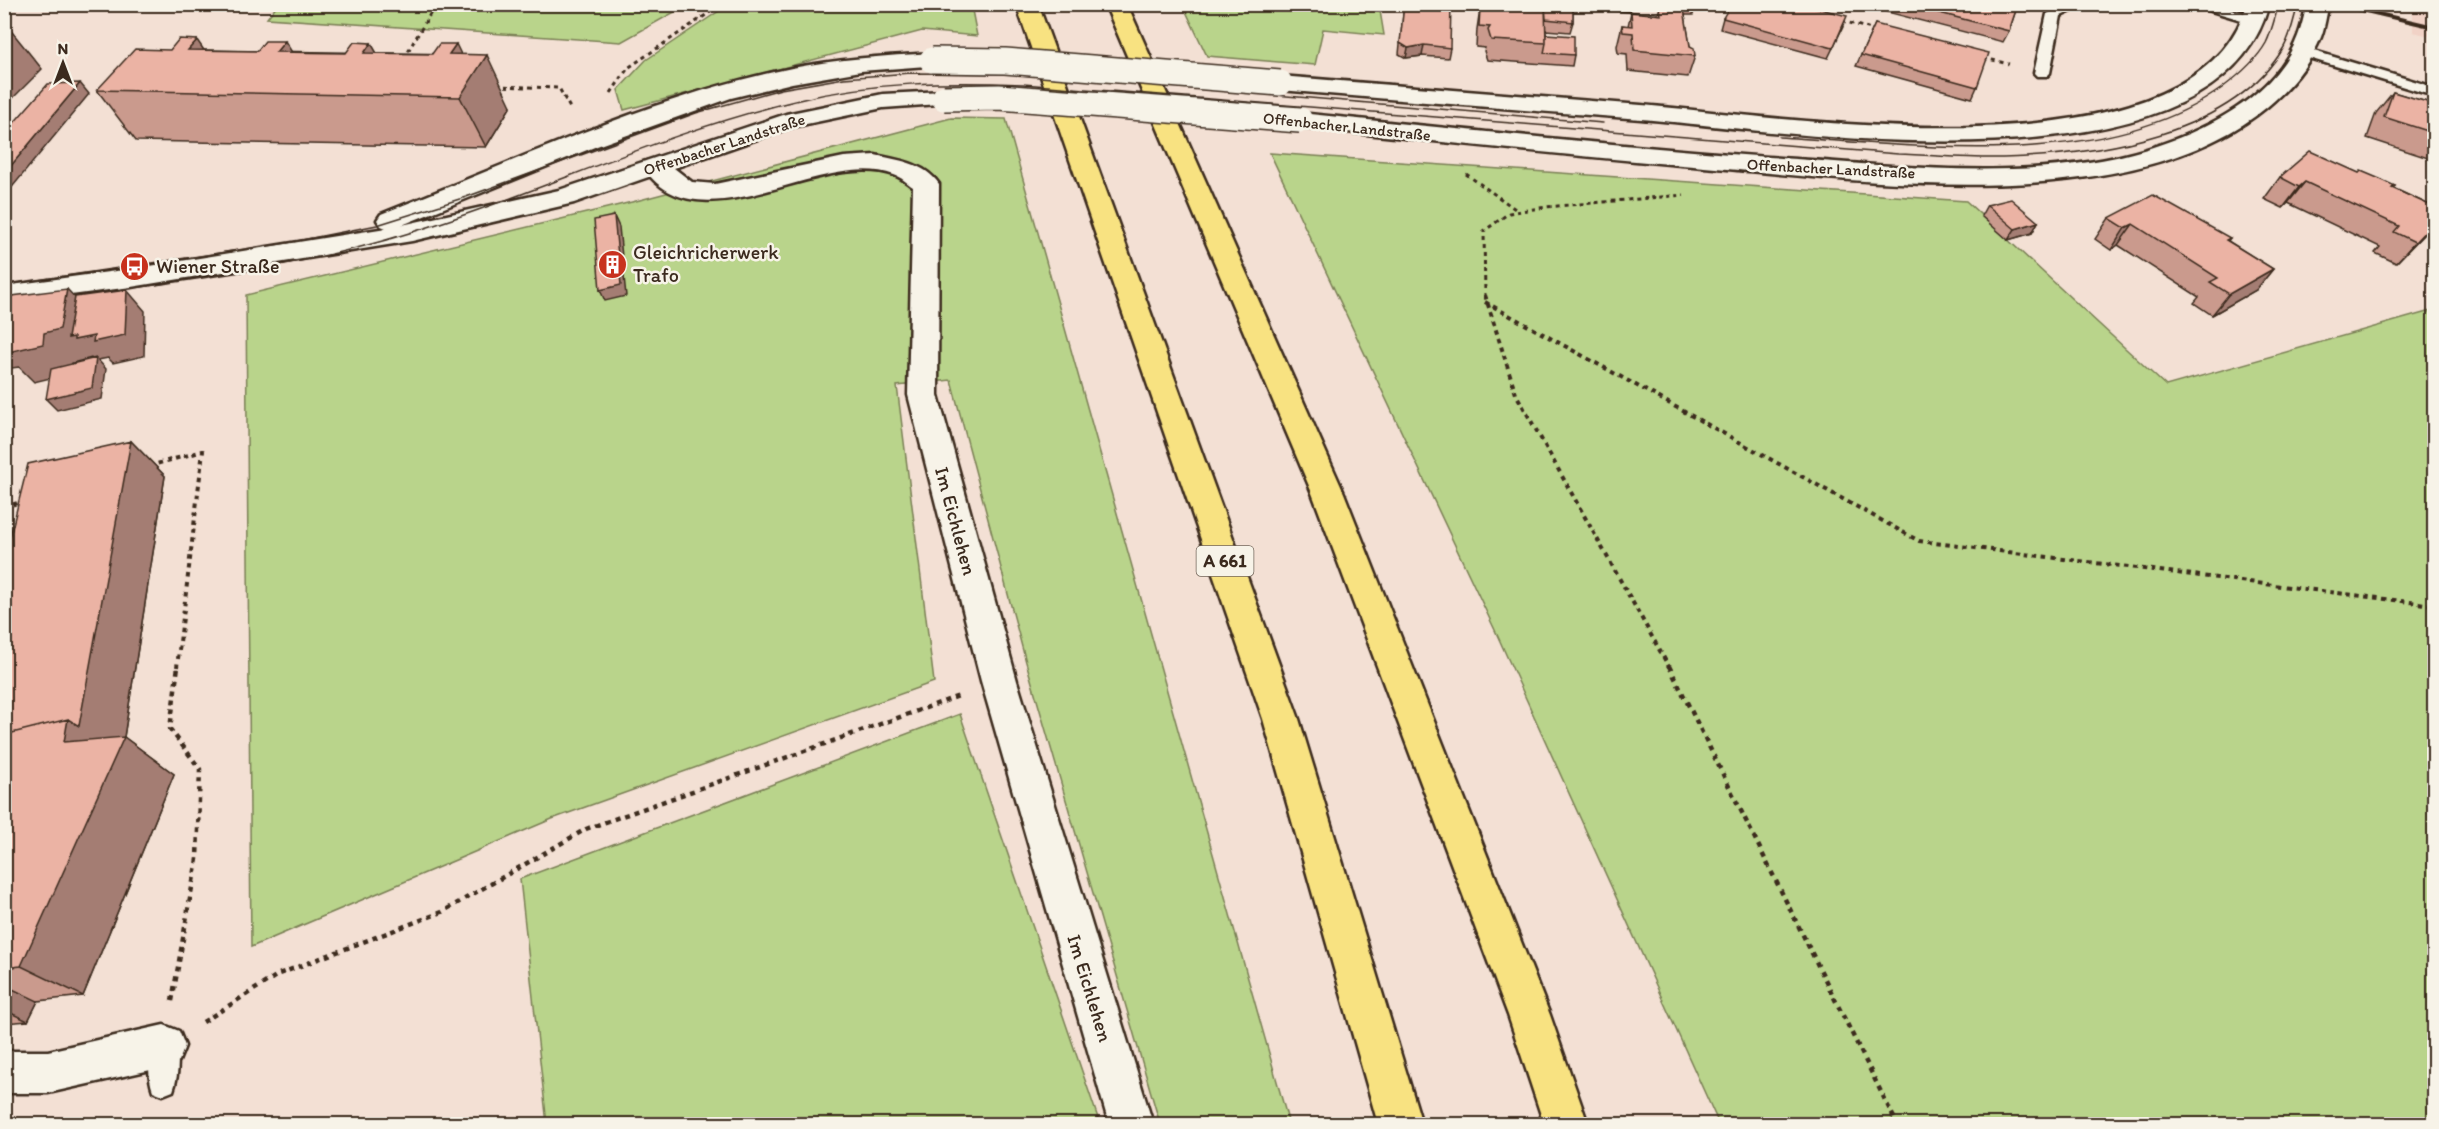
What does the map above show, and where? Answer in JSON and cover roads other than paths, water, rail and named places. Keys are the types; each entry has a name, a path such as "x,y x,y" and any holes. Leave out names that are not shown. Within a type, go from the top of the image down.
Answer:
{"highway":[{"name":"A 661","path":"1027,4 1281,719 1400,1125"},
{"path":"1116,4 1328,493 1529,1015 1566,1125"}],"main road":[{"name":"Offenbacher Landstraße","path":"4,295 131,278 412,232 565,197 786,122 883,101 999,97 1300,120 1455,137 1856,171 2040,174 2122,163 2161,153 2198,138 2259,102 2286,79 2304,52 2311,40 2318,4"},
{"name":"Offenbacher Landstraße","path":"320,246 608,133 737,89 806,73 878,63 932,60 1005,61 1863,130 1959,134 2022,133 2110,119 2170,98 2216,72 2237,51 2257,12"},
{"name":"Im Eichlehen","path":"656,167 678,185 690,190 740,188 818,169 862,164 903,168 916,173 926,183 923,395 999,681 1131,1125"},
{"path":"4,1072 48,1072 163,1063"}],"lane":[{"path":"2042,73 2054,14 2080,4"},
{"path":"2195,4 2257,12"},
{"path":"2304,52 2434,92"}],"tram line":[{"path":"1779,137 1889,145 2007,147 2066,143 2122,133 2175,115 2222,88 2252,62 2262,50 2272,29 2279,4"},
{"path":"56,299 222,275 346,251 490,206 694,130 799,100 882,86 1023,84 1898,154 1990,158 2079,152 2159,135 2197,120 2231,101 2261,77 2284,47 2298,4"},
{"path":"4,285 287,243 377,225 466,197 696,113 781,89 844,78 910,73 1027,74 1603,123"}],"railway":[{"path":"2336,4 2434,27"}],"place":[{"name":"Gleichricherwerk Trafo","path":"612,264"},
{"name":"Wiener Straße","path":"135,266"}]}
